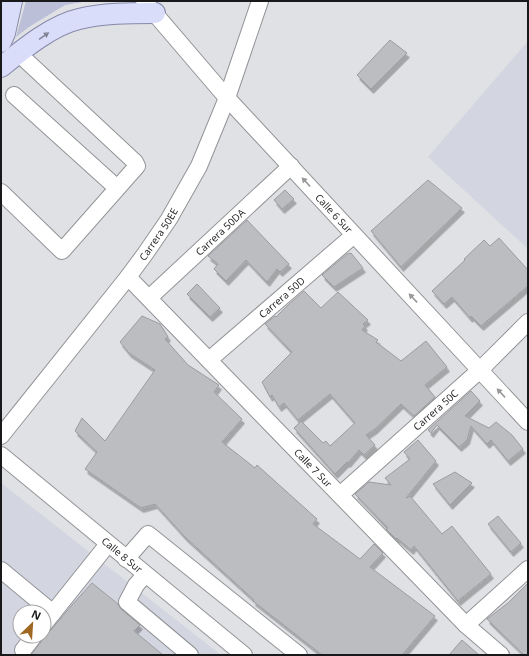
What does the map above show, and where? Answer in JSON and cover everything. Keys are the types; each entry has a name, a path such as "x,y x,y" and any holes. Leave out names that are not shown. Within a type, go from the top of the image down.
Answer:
{"main road":[{"path":"1,42 5,32 12,1"},
{"path":"1,67 18,53 51,31 77,19 150,7"}],"street":[{"name":"Carrera 50EE","path":"1,436 128,277 169,219 200,166 227,98 260,1"},
{"name":"Calle 6 Sur","path":"150,7 227,98 528,422"},
{"path":"1,192 62,251 137,166 135,162 18,53"},
{"path":"14,95 117,188"},
{"name":"Carrera 50DA","path":"149,298 291,166"},
{"name":"Carrera 50D","path":"209,360 354,235"},
{"name":"Calle 7 Sur","path":"128,277 466,625 501,655"},
{"name":"Carrera 50C","path":"340,495 480,370 528,322"},
{"name":"Calle 8 Sur","path":"1,455 244,655"},
{"path":"126,559 148,534 299,655"},
{"path":"52,614 108,544"},
{"path":"466,625 528,569"},
{"path":"1,570 35,604"},
{"path":"145,575 136,585 127,602 190,655"},
{"path":"23,650 28,644"}],"shaded area":[{"path":"26,1 88,1 65,5 29,27 16,37"},
{"path":"528,41 528,249 428,157"},
{"path":"1,483 221,655 1,655"}],"building":[{"path":"390,40 407,53 371,89 357,75"},
{"path":"428,180 462,208 401,267 371,231"},
{"path":"285,190 294,199 282,209 274,200"},
{"path":"247,220 289,264 280,272 277,269 267,282 246,260 226,281 214,269 218,264 208,256"},
{"path":"499,238 528,270 528,286 481,326 471,316 470,318 452,297 444,304 432,291 484,240 490,246"},
{"path":"351,253 363,268 334,287 322,275 347,254"},
{"path":"197,284 220,308 210,317 187,294"},
{"path":"304,291 321,308 338,292 368,320 363,324 365,326 362,330 378,340 376,342 401,361 426,341 447,367 425,385 435,397 414,416 401,404 375,429 366,435 375,445 364,455 359,450 348,463 347,462 335,474 294,428 301,421 323,443 326,441 330,446 355,423 330,394 298,420 284,403 279,407 272,395 270,397 262,382 292,352 265,324 275,316 276,317"},
{"path":"142,316 160,324 168,337 165,339 188,365 219,385 214,392 242,419 222,442 255,468 257,465 317,519 313,524 360,559 374,544 383,553 370,567 435,616 402,655 322,655 253,601 254,600 185,537 155,504 141,508 85,469 97,452 75,431 82,418 105,441 155,370 129,353 120,342"},
{"path":"471,391 480,401 465,416 489,428 496,422 512,435 523,449 508,461 491,440 487,444 471,426 467,440 459,447 437,425 431,433 428,430"},
{"path":"418,440 436,461 406,498 410,496 442,534 452,526 491,574 458,601 414,546 411,550 397,538 396,539 386,529 388,528 355,494 369,482 391,485 385,478 410,459 404,452"},
{"path":"455,472 472,483 450,505 433,484"},
{"path":"498,516 521,543 511,552 488,524"},
{"path":"92,583 118,604 121,609 140,625 134,631 163,655 31,655 39,644 52,644 52,629"},
{"path":"528,583 528,655 524,655 487,619 508,603"},
{"path":"462,640 479,655 449,655"}]}
